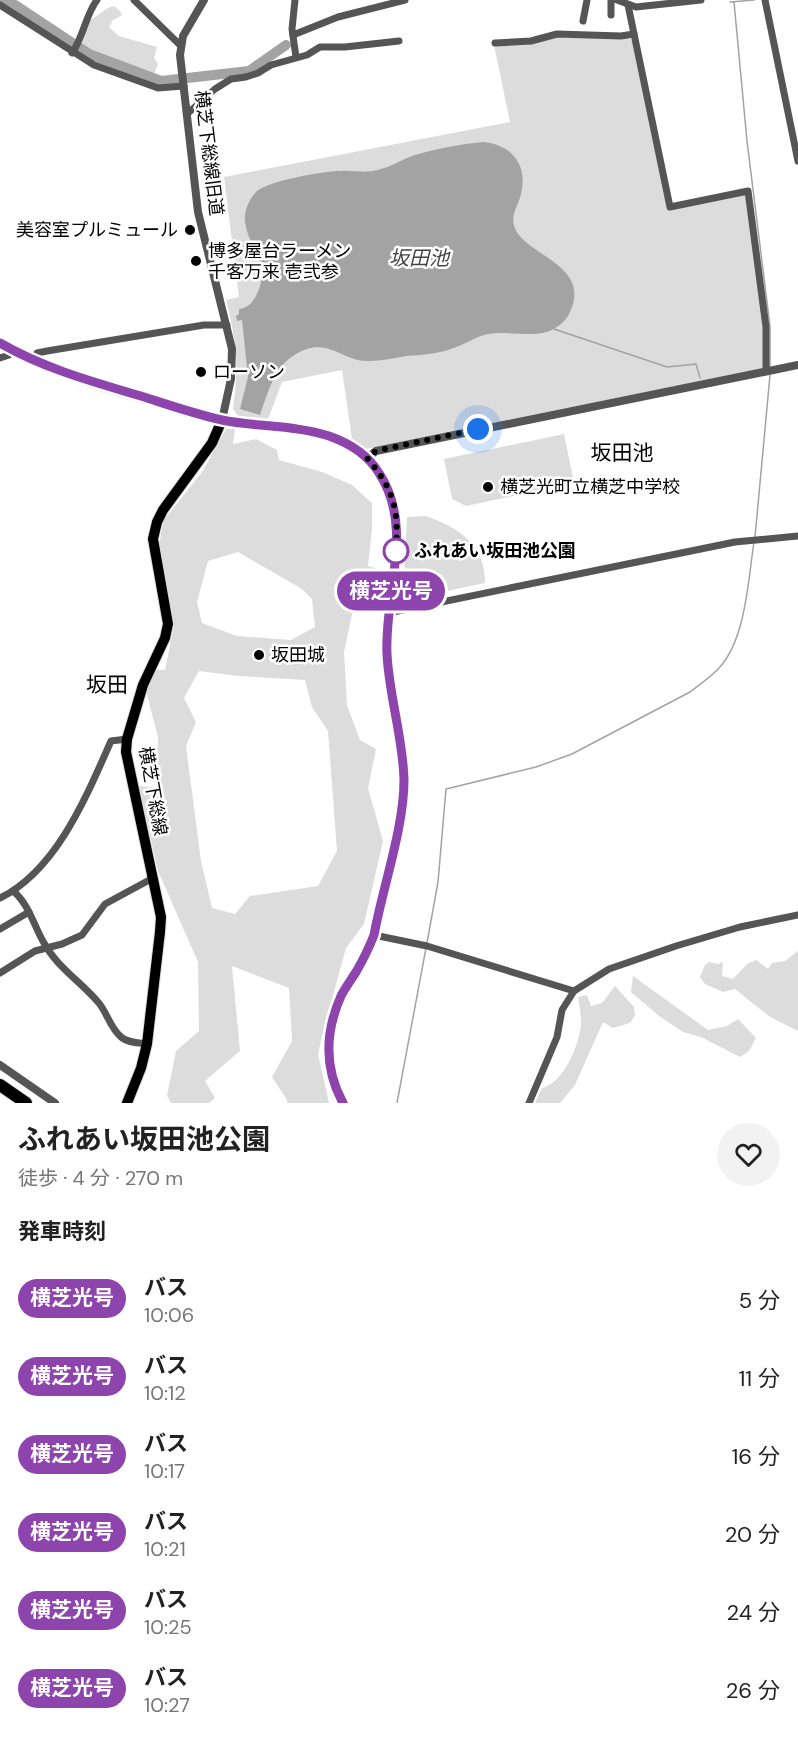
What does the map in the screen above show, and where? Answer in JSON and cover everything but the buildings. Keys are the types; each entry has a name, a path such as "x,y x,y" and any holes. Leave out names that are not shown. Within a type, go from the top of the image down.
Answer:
{"highway":[{"path":"0,1086 26,1103"}],"main road":[{"path":"0,343 32,360 81,379 222,420"},
{"name":"横芝下総線","path":"127,1103 141,1068 147,1044 160,924 153,878 127,763 127,739 142,685 165,638 168,624 153,539 163,510 212,443 222,420"}],"street":[{"path":"75,49 89,10 96,0"},
{"path":"134,0 181,46"},
{"name":"横芝下総線旧道","path":"204,0 183,36 181,46 198,212 232,349 231,379 222,420"},
{"path":"295,0 293,35 296,57"},
{"path":"293,35 338,17 387,2 405,0"},
{"path":"583,21 587,0"},
{"path":"611,0 611,15"},
{"path":"617,0 636,7 701,0"},
{"path":"765,0 798,161"},
{"path":"0,5 75,49 94,65 158,88 184,86"},
{"path":"628,5 670,207 748,191 766,327 766,371"},
{"path":"495,43 531,41 557,34 621,36 633,34"},
{"path":"188,114 215,88 231,78 258,73 271,65 307,55 320,47 345,48 399,41"},
{"path":"32,360 37,353 47,351 204,325 227,325"},
{"path":"0,358 9,355 12,350"},
{"path":"367,458 376,451 798,365"},
{"path":"222,420 329,436 352,447 367,458 388,486 397,519 388,613 387,656 401,748 404,778 403,801 374,935 367,952 341,996 328,1047 329,1068 335,1089 343,1103"},
{"path":"388,613 735,542 798,536"},
{"path":"0,898 34,874 62,837 86,798 111,741 127,739"},
{"path":"0,973 35,951 62,944 82,935 105,904 153,878"},
{"path":"13,891 20,896 46,947 97,1001 122,1038 129,1042 147,1044"},
{"path":"0,929 29,912"},
{"path":"529,1103 556,1037 562,1010 574,991 609,969 676,945 740,927 798,915"},
{"path":"374,935 427,946 574,991"},
{"path":"0,1065 55,1103"}],"shaded area":[{"path":"114,6 122,15 113,20 109,27 119,36 157,47 154,58 158,64 153,76 90,52 81,46 90,20"},
{"path":"557,36 633,40 668,210 746,194 764,328 764,368 366,449 352,439 342,370 282,382 268,419 238,416 233,409 236,379 235,342 226,300 239,297 224,177 510,122 494,45"},
{"path":"226,429 235,429 233,444 256,439 277,450 279,460 322,472 352,485 372,503 368,566 386,571 376,586 354,605 344,652 347,705 360,740 376,749 368,788 383,841 364,924 346,948 318,1054 329,1103 287,1103 272,1077 292,1041 289,988 232,966 240,1051 205,1081 215,1098 209,1103 171,1103 167,1096 176,1051 199,1031 198,962 158,871 139,786 157,788 158,737 146,691 156,670 165,670 174,625 158,553 163,521 202,472","holes":["238,552 302,589 312,599 315,627 291,640 237,636 202,623 197,602 208,561","199,671 305,680 312,707 328,731 337,851 318,886 250,896 235,914 212,908 201,861 186,746 196,722 184,698"]},
{"path":"564,434 574,483 466,506 452,499 444,459"},
{"path":"426,516 449,526 468,539 480,558 485,583 409,599 403,595 407,517"},
{"path":"798,951 798,1031 770,1017 735,989 723,992 705,984 700,977 705,965 709,962 718,964 723,962 722,976 733,979 747,964 756,960 768,969 772,963 785,961"},
{"path":"633,976 708,1030 727,1026 738,1019 756,1038 749,1051 740,1057 701,1037 683,1032 659,1016 631,992"},
{"path":"615,986 634,1007 635,1015 630,1023 613,1028 603,1022 575,1085 560,1103 535,1103 542,1088 550,1085 570,1061 580,1030 578,997 587,995 591,1006 602,1003"}],"water":[{"name":"坂田池","path":"483,142 506,150 519,164 523,185 514,224 520,236 561,267 571,280 574,296 568,316 564,321 547,332 488,334 440,352 370,361 351,358 327,348 308,349 288,359 282,366 269,389 260,415 240,409 248,377 242,320 237,321 236,316 239,314 239,309 247,306 254,299 261,284 262,274 245,221 248,205 256,192 271,184 296,177 332,171 378,170 423,153"}],"waterway":[{"path":"4,0 89,54 161,81 249,71 286,45"},
{"path":"730,2 754,0"},
{"path":"734,2 747,141 770,326 770,367"},
{"path":"554,329 667,367 696,364 700,378"},
{"path":"755,537 770,375"},
{"path":"427,943 438,882 446,789 536,767 572,754 690,692 709,678 728,656 735,641 744,608 754,542"},
{"path":"397,1103 426,948"}],"bus line":[{"name":"横芝光号","path":"0,343 32,360 81,379 222,420 329,436 360,452 388,486 397,519 397,536 388,613 387,656 401,748 404,778 403,801 374,935 367,952 341,996 331,1029 328,1047 329,1068 335,1089 343,1103"}],"place":[{"name":"美容室プルミュール","path":"190,230"},
{"name":"博多屋台ラーメン 千客万来 壱弐参","path":"196,261"},
{"name":"ローソン","path":"201,372"},
{"name":"横芝光町立横芝中学校","path":"488,487"},
{"name":"ふれあい坂田池公園","path":"396,551"},
{"name":"坂田城","path":"259,655"}],"district":[{"name":"坂田池","path":"622,453"},
{"name":"坂田","path":"107,685"}],"route":[{"path":"396,551 395,555 397,519 394,504 388,486 367,458 376,451 478,429"}]}
